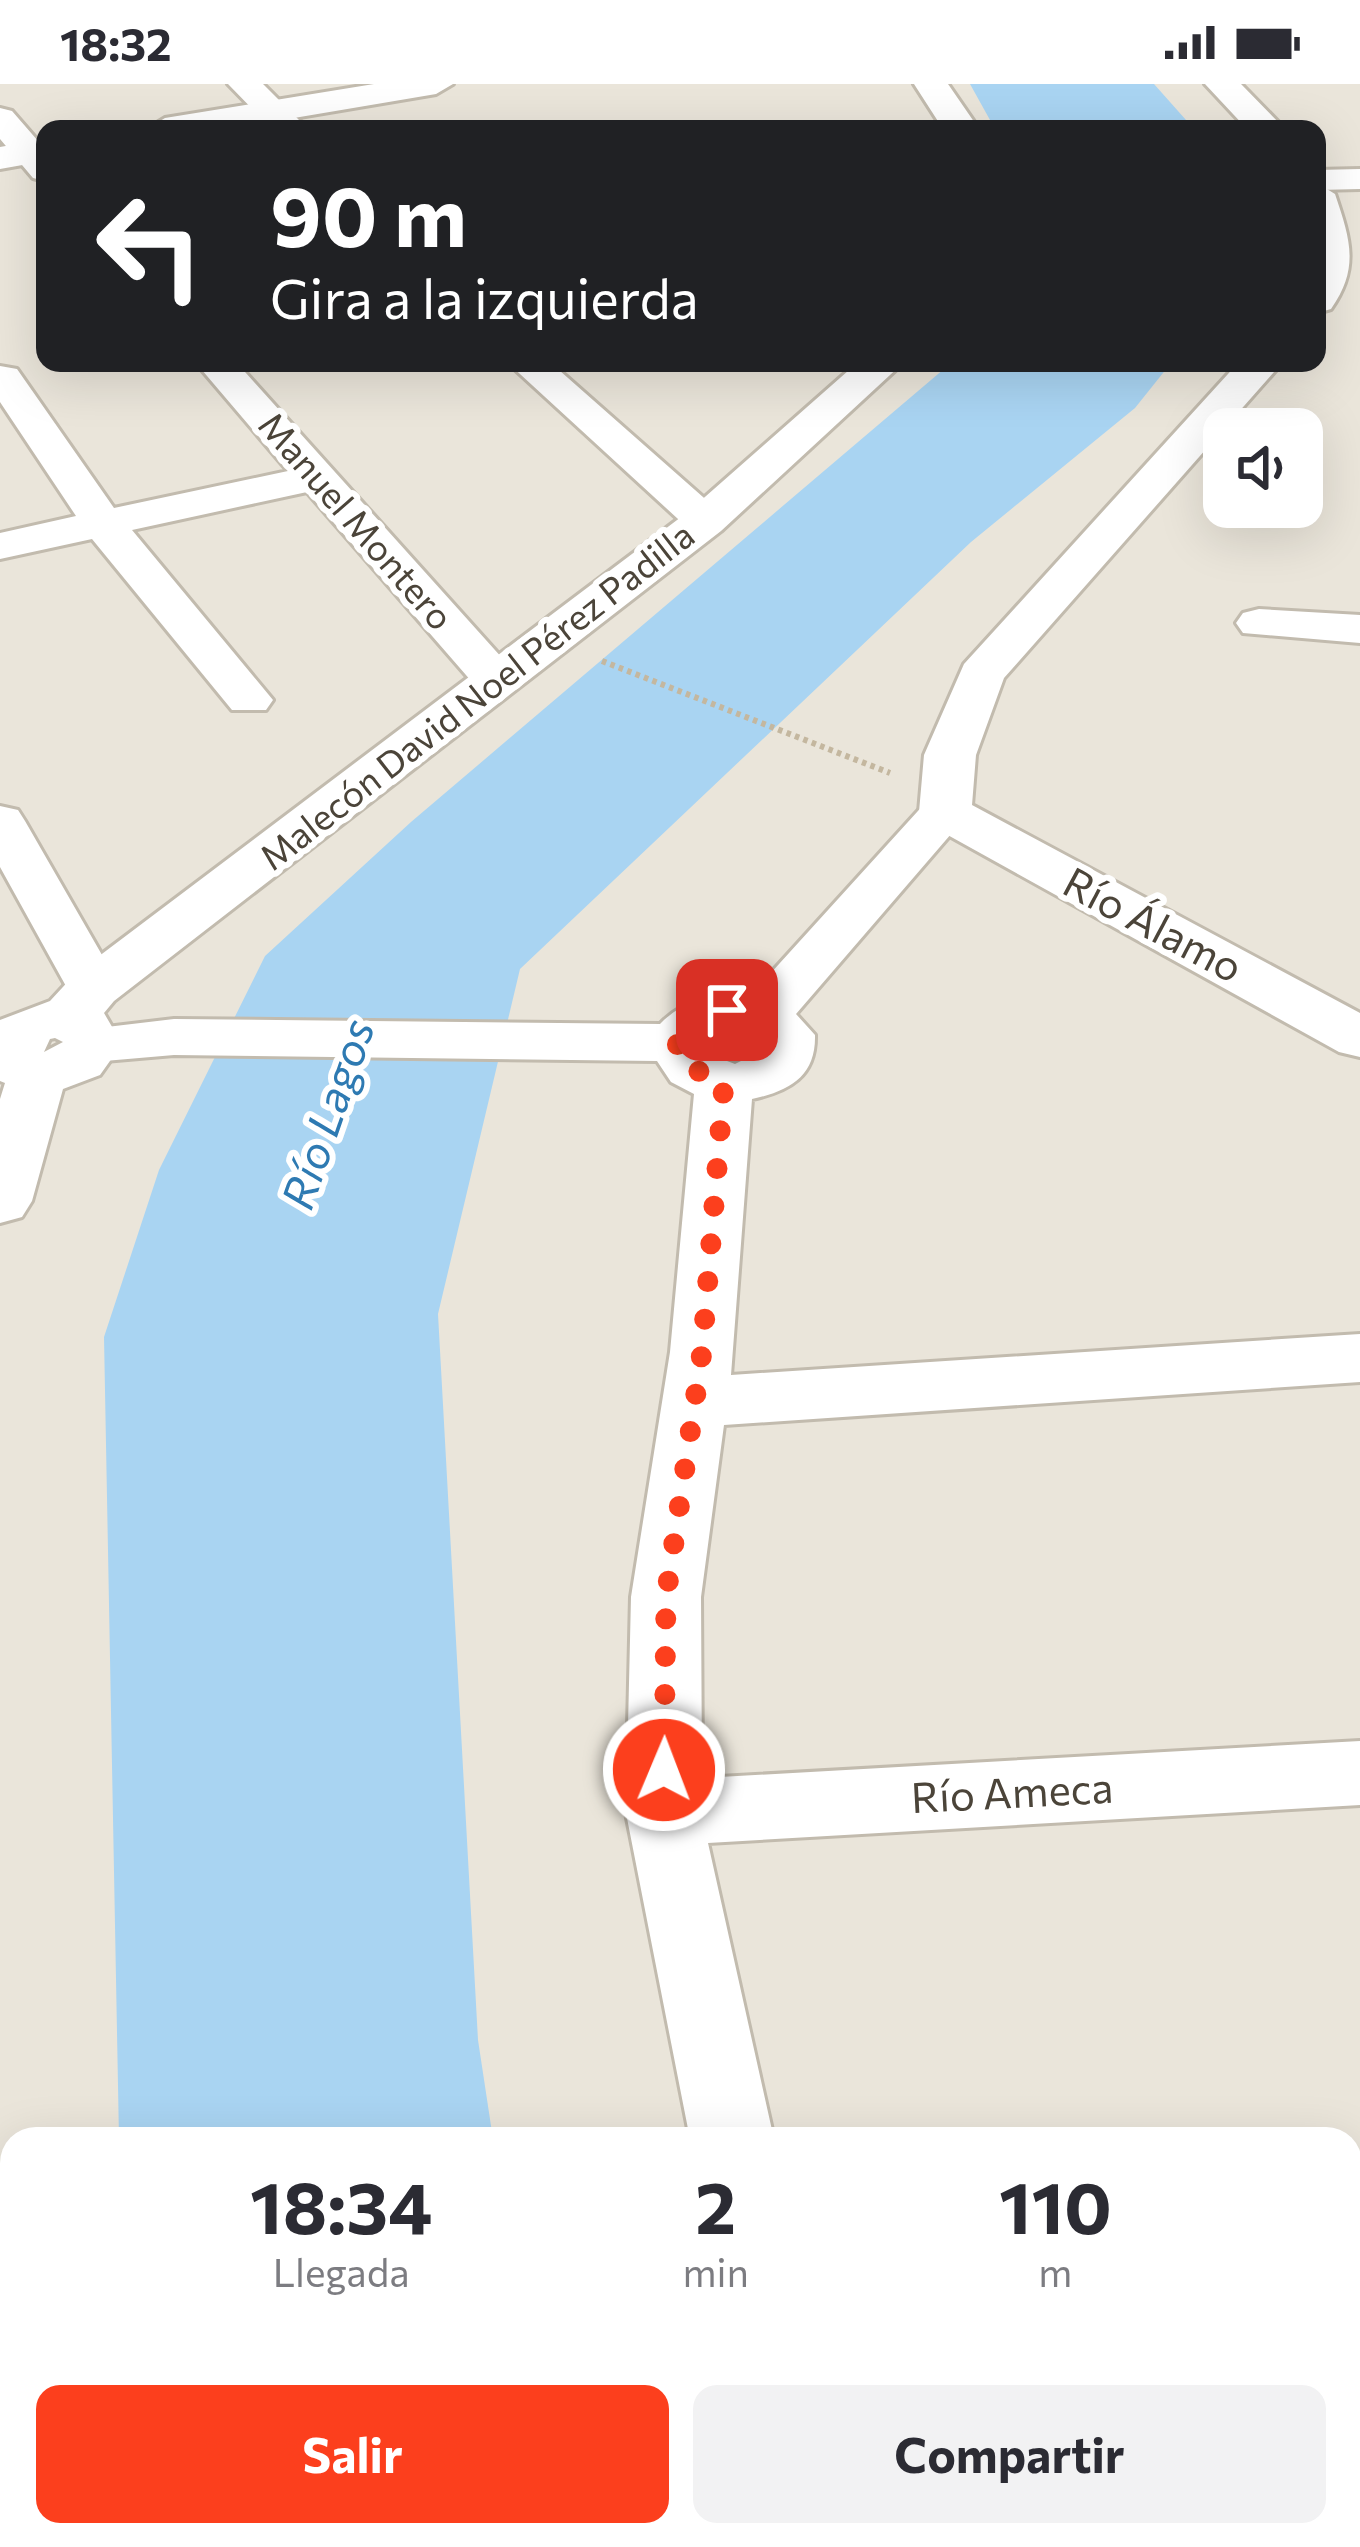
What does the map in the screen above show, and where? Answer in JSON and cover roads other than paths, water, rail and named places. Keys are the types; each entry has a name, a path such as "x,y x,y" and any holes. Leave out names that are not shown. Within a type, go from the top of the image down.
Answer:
{"street":[{"path":"244,84 281,120 436,84"},
{"path":"932,84 955,120"},
{"path":"1222,84 1258,120"},
{"path":"0,118 30,158"},
{"path":"1326,180 1360,179"},
{"path":"1326,226 1337,264 1326,291"},
{"name":"Manuel Montero","path":"224,372 496,680"},
{"path":"539,372 704,521"},
{"name":"Malecón David Noel Pérez Padilla","path":"51,1034 704,521 872,372"},
{"path":"729,2127 664,1813 666,1597 696,1402 700,1063 681,1031 708,1014 727,1010 763,1016 945,812 950,755 981,674 1254,372"},
{"path":"3,377 103,524 248,700"},
{"path":"0,546 318,478"},
{"path":"1259,623 1360,629"},
{"name":"Río Álamo","path":"945,812 1360,1038"},
{"path":"0,821 51,1034 0,1201"},
{"path":"51,1034 581,1040 700,1063"},
{"path":"696,1402 1360,1358"},
{"name":"Río Ameca","path":"664,1813 1360,1773"}],"water":[{"path":"970,84 1154,84 1186,120 990,120"},
{"name":"Río Lagos","path":"940,372 1164,372 1135,408 971,542 520,969 438,1314 478,2040 491,2127 119,2127 104,1337 159,1170 265,956 411,822"}]}
